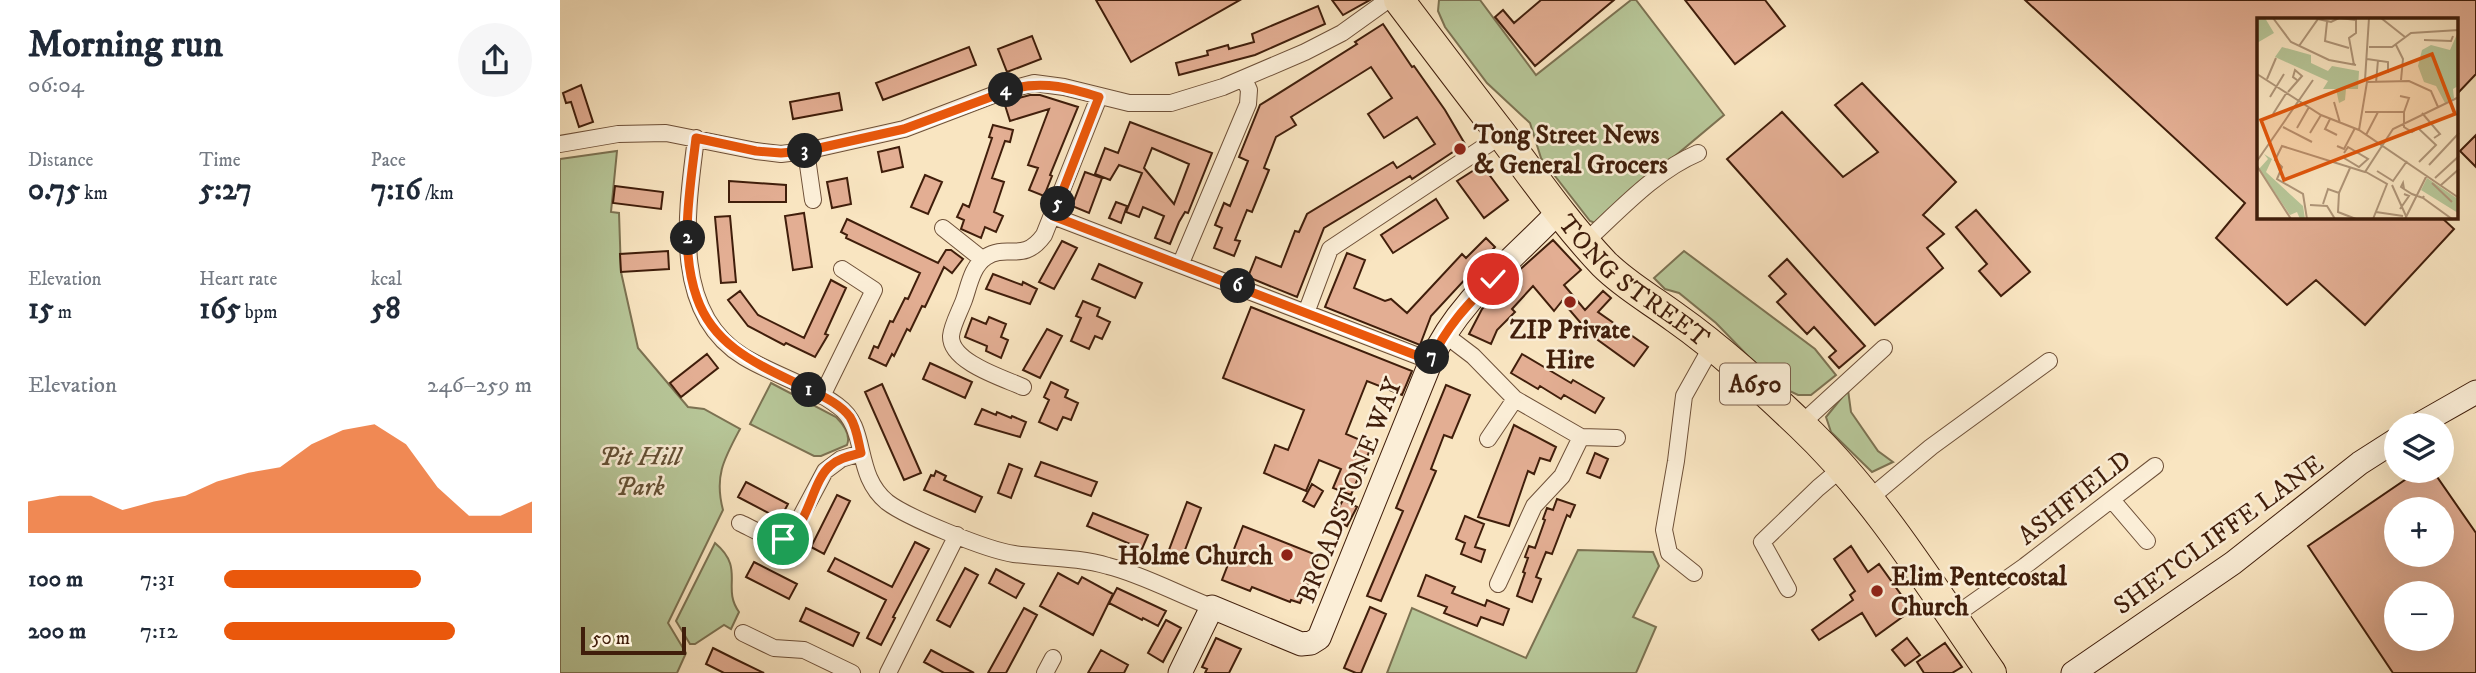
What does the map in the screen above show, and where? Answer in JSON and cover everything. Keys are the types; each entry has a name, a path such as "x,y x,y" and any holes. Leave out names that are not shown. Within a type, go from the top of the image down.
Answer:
{"highway":[{"name":"TONG STREET","path":"1399,0 1584,242 1625,284 1677,318 1712,346 1801,424 1843,467 1870,498 1991,673"}],"street":[{"path":"560,144 618,134 666,133 756,151 806,151 904,129 1001,92 1034,83 1064,87 1129,103 1171,103 1244,79 1342,33 1388,0"},
{"path":"1181,263 1248,104 1249,90 1244,79"},
{"path":"1023,387 966,361 953,347 951,334 974,271 982,260 995,253 1017,253 1032,247 1044,235 1099,97"},
{"path":"1306,313 1330,249 1502,135"},
{"path":"696,138 687,220 694,288 701,308 719,335 735,350 841,408 854,426 867,476 887,502 906,513 1002,552 1108,565 1212,607 1180,673"},
{"path":"806,151 813,200"},
{"path":"1584,242 1680,161 1699,153"},
{"name":"BROADSTONE WAY","path":"1212,607 1301,644 1311,643 1319,638 1444,334 1471,301 1559,211"},
{"path":"1053,216 1431,361"},
{"path":"943,228 982,260"},
{"path":"822,396 877,285 842,269"},
{"path":"1444,334 1472,356 1515,399 1581,437 1617,438"},
{"path":"1694,573 1669,553 1664,530 1684,396 1712,346"},
{"path":"1801,424 1884,348"},
{"path":"1870,498 1931,447 2049,361"},
{"path":"2439,413 2476,392"},
{"path":"1488,439 1515,399"},
{"path":"1499,584 1534,506 1562,476 1581,437"},
{"name":"SHETCLIFFE LANE","path":"2073,673 2234,563 2360,463 2384,448"},
{"path":"740,523 774,538 787,538 795,532 825,471 841,458 861,453"},
{"name":"ASHFIELD","path":"1954,616 2155,466"},
{"path":"1788,589 1762,542 1843,467"},
{"path":"2112,500 2147,541"},
{"path":"888,673 957,535"},
{"path":"743,633 774,648 804,650 852,673"}],"green space":[{"path":"1439,0 1480,0 1536,75 1631,0 1636,0 1724,115 1595,223 1590,221 1541,158 1530,123 1487,83 1445,27 1438,11"},
{"name":"Pit Hill Park","path":"617,151 611,212 619,213 621,272 638,348 688,407 704,409 740,429 720,477 723,510 668,623 686,653 677,673 560,673 560,159"},
{"path":"1684,251 1815,349 1836,375 1811,395 1798,395 1781,387 1716,323 1679,293 1665,289 1654,278"},
{"path":"771,383 836,417 844,426 847,445 821,456 814,456 750,424"},
{"path":"1848,390 1851,412 1878,451 1893,462 1872,472 1831,432 1826,417"},
{"path":"715,543 729,561 732,594 739,612 731,629 724,625 695,644 690,644 676,621"},
{"path":"1578,550 1653,552 1659,566 1633,617 1656,627 1636,673 1387,673 1412,608 1526,658"}],"building":[{"path":"1096,0 1240,0 1131,62"},
{"path":"1332,0 1370,0 1343,15"},
{"path":"1541,0 1614,0 1535,66 1495,17 1503,10 1514,23"},
{"path":"1685,0 1765,0 1785,26 1735,64"},
{"path":"2025,0 2476,0 2476,74 2458,93 2458,18 2257,18 2257,219 2443,219 2454,229 2365,325 2316,280 2287,305 2216,238 2245,203"},
{"path":"1318,6 1325,24 1255,55 1179,75 1176,63 1208,55 1207,51 1228,45 1229,49 1254,42 1252,34"},
{"path":"1383,24 1445,110 1465,144 1412,179 1410,176 1324,228 1297,297 1248,277 1256,257 1281,267 1295,231 1299,232 1307,214 1393,162 1397,168 1435,144 1417,117 1384,138 1368,114 1392,98 1371,67 1291,117 1296,125 1276,137 1264,168 1269,170 1252,212 1247,210 1235,240 1240,241 1234,256 1214,248 1222,228 1215,225 1224,203 1230,206 1248,161 1239,157 1260,105 1357,44 1355,42"},
{"path":"1032,36 1041,59 1007,72 998,49"},
{"path":"969,47 976,65 883,100 876,83"},
{"path":"1862,83 1956,182 1923,215 1944,234 1927,248 1943,268 1875,325 1727,159 1782,112 1843,177 1878,152 1835,105"},
{"path":"581,85 593,122 579,127 571,102 566,103 563,93"},
{"path":"839,93 842,110 793,119 790,102"},
{"path":"1040,95 1078,107 1044,196 1029,190 1038,168 1028,165 1049,109 1010,121 1004,102"},
{"path":"1130,122 1212,153 1188,213 1185,212 1179,222 1170,244 1155,238 1164,216 1143,207 1139,217 1126,212 1142,173 1119,165 1110,180 1095,174 1105,148 1118,153","holes":["1152,148 1189,164 1174,204 1144,168"]},
{"path":"993,125 1013,130 1010,142 1005,141 992,178 1004,182 994,212 1003,216 996,232 985,227 981,238 961,229 964,220 957,217 963,204 969,207 992,138 989,137"},
{"path":"2476,135 2476,167 2460,151"},
{"path":"899,147 903,167 882,172 878,152"},
{"path":"1482,165 1508,200 1484,218 1457,181"},
{"path":"1085,172 1102,178 1089,213 1072,206"},
{"path":"925,175 942,182 928,214 911,207"},
{"path":"847,178 851,204 832,208 827,182"},
{"path":"729,181 786,185 786,202 729,202"},
{"path":"615,186 663,192 661,209 613,203"},
{"path":"1436,199 1448,218 1393,253 1381,235"},
{"path":"1116,202 1127,206 1121,223 1109,218"},
{"path":"1976,210 2030,272 2001,296 1979,271 1987,264 1956,227"},
{"path":"804,213 812,267 793,270 785,216"},
{"path":"730,216 736,282 721,283 715,217"},
{"path":"847,219 938,263 946,250 951,250 963,259 952,273 944,267 925,307 922,306 910,331 907,329 886,366 869,358 874,346 878,348 890,321 893,322 905,298 908,299 920,273 846,238 847,235 841,232"},
{"path":"1486,238 1495,247 1431,316 1420,345 1325,307 1347,253 1365,260 1354,288 1385,301 1391,299 1407,313 1462,254 1466,258"},
{"path":"1553,240 1581,270 1564,285 1585,310 1603,291 1611,298 1598,312 1648,347 1634,366 1591,335 1562,301 1554,311 1533,286 1512,309 1515,312 1497,330 1491,344 1469,334 1482,309 1516,273"},
{"path":"1062,241 1077,248 1054,289 1039,282"},
{"path":"668,251 669,269 621,272 620,254"},
{"path":"1787,259 1865,346 1839,368 1829,357 1836,351 1814,327 1807,334 1777,302 1786,294 1769,276"},
{"path":"1099,264 1142,283 1135,298 1092,279"},
{"path":"993,274 1022,285 1023,282 1037,289 1030,304 986,289"},
{"path":"831,280 846,288 825,334 828,335 815,357 786,343 784,345 748,326 728,300 740,291 758,315 804,338"},
{"path":"1083,301 1100,308 1097,316 1110,322 1102,339 1095,336 1089,349 1071,341 1081,318 1076,316"},
{"path":"1251,307 1412,371 1402,395 1367,381 1346,434 1372,445 1351,495 1333,488 1341,469 1319,460 1306,491 1264,473 1275,445 1288,450 1304,410 1223,378"},
{"path":"989,317 1006,324 1001,337 1008,340 1001,358 986,351 987,346 965,337 972,318 986,324"},
{"path":"1047,329 1062,336 1040,378 1023,370"},
{"path":"707,354 718,368 681,397 670,383"},
{"path":"1522,354 1571,383 1573,380 1604,398 1595,413 1564,395 1561,399 1511,373"},
{"path":"930,363 972,382 965,398 923,379"},
{"path":"1051,382 1068,390 1065,397 1078,403 1071,420 1063,417 1057,430 1039,422 1049,400 1044,397"},
{"path":"882,384 921,473 904,480 865,392"},
{"path":"1446,385 1470,395 1452,438 1444,435 1431,469 1436,471 1381,601 1367,596 1403,511 1396,508"},
{"path":"982,409 1026,422 1020,437 975,424"},
{"path":"1514,425 1556,447 1550,461 1540,458 1534,474 1528,471 1509,526 1478,517"},
{"path":"1595,453 1608,459 1600,478 1587,473"},
{"path":"1041,462 1097,482 1091,496 1035,476"},
{"path":"1009,464 1022,469 1011,498 998,493"},
{"path":"936,471 946,476 944,480 982,497 975,512 924,490"},
{"path":"746,482 788,504 780,519 738,497"},
{"path":"2400,483 2441,483 2451,497 2384,497 2384,567 2454,567 2454,501 2476,533 2476,673 2393,673 2308,546"},
{"path":"1312,484 1323,491 1314,507 1303,501"},
{"path":"837,495 850,501 824,554 811,547"},
{"path":"1557,499 1575,505 1570,517 1567,515 1552,554 1546,552 1536,577 1541,579 1532,602 1517,596 1525,573 1523,572 1528,558 1525,557 1529,546 1535,548 1547,508 1553,510"},
{"path":"1343,500 1357,507 1347,526 1333,518"},
{"path":"1187,502 1201,508 1180,563 1166,558"},
{"path":"1093,513 1148,535 1142,549 1087,526"},
{"path":"1465,516 1484,524 1475,547 1485,550 1481,562 1461,554 1465,543 1456,539"},
{"path":"1243,526 1319,556 1300,603 1290,602 1252,587 1250,591 1222,580"},
{"path":"915,542 929,549 881,645 867,638 886,600 828,571 835,558 892,587"},
{"name":"Elim Pentecostal Church","path":"1851,546 1868,572 1879,564 1912,610 1876,636 1862,613 1819,640 1812,630 1853,600 1850,595 1855,591 1834,559"},
{"path":"754,562 797,584 789,599 746,577"},
{"path":"965,568 978,575 950,627 937,620"},
{"path":"996,569 1024,584 1016,598 989,583"},
{"path":"1058,573 1078,584 1082,577 1113,594 1093,635 1040,606"},
{"path":"1426,575 1455,587 1452,593 1485,606 1487,600 1509,609 1503,625 1481,617 1477,626 1444,613 1447,607 1418,596"},
{"path":"1117,588 1166,611 1158,626 1109,603"},
{"path":"1370,607 1386,614 1361,673 1356,673 1344,668"},
{"path":"806,608 859,633 853,646 800,621"},
{"path":"1024,608 1037,615 1006,673 988,673"},
{"path":"1166,620 1181,628 1163,662 1148,653"},
{"path":"1216,638 1241,649 1229,673 1205,673 1207,669 1202,667"},
{"path":"1907,638 1920,655 1905,666 1892,650"},
{"path":"1945,643 1962,667 1952,673 1924,673 1917,662"},
{"path":"713,648 764,673 724,673 706,664"},
{"path":"931,650 974,673 944,673 924,662"},
{"path":"1101,650 1128,665 1124,673 1088,673"}],"place":[{"name":"Tong Street News & General Grocers","path":"1460,149"},
{"name":"ZIP Private Hire","path":"1570,302"},
{"name":"Holme Church","path":"1287,555"},
{"name":"Elim Pentecostal Church","path":"1877,591"}],"route":[{"path":"783,539 795,532 831,464 841,458 861,453 858,436 849,416 841,408 744,356 727,343 706,318 694,288 687,220 696,138 756,151 806,151 904,129 1015,88 1034,83 1049,84 1099,97 1053,216 1431,361 1454,320 1493,279"}]}
